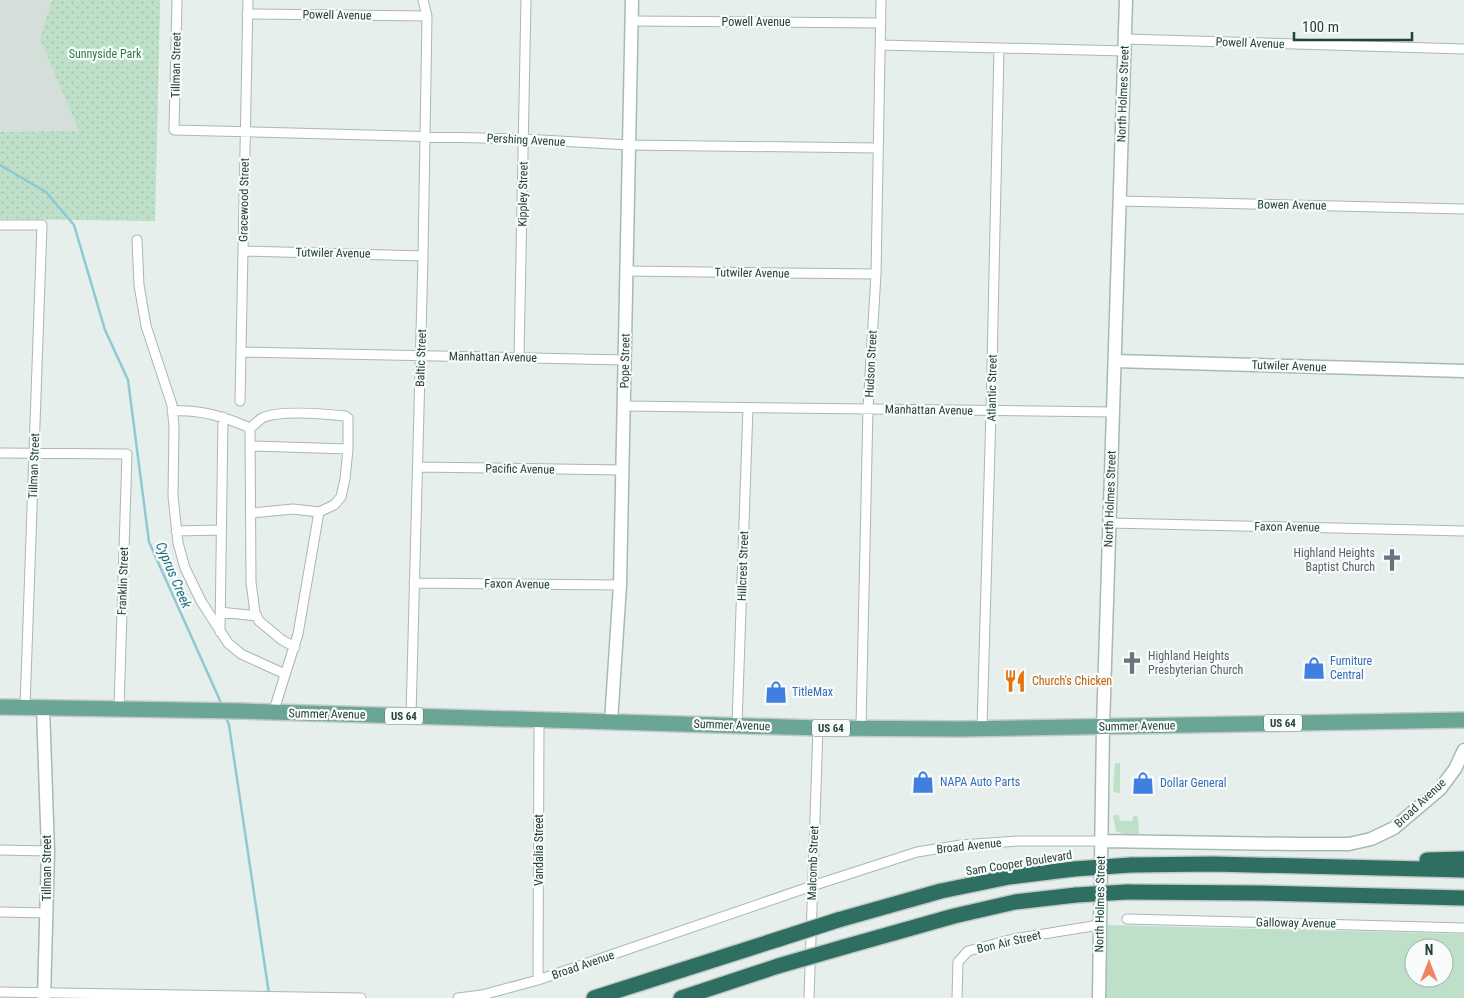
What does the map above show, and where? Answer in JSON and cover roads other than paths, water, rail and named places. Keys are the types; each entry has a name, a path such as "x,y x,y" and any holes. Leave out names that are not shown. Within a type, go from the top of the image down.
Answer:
{"highway":[{"path":"1303,865 1464,859"},
{"name":"Sam Cooper Boulevard","path":"594,998 838,920 951,889 1009,877 1074,869 1213,864 1464,870"},
{"path":"681,998 844,946 954,916 1016,902 1076,895 1127,892 1464,898"}],"main road":[{"name":"Summer Avenue","path":"0,707 241,711 818,728 982,728 1464,720"}],"street":[{"name":"Tillman Street","path":"174,130 177,0"},
{"name":"Gracewood Street","path":"240,401 248,0"},
{"name":"Baltic Street","path":"411,716 423,256 427,16 423,0"},
{"name":"Kippley Street","path":"519,358 526,0"},
{"name":"Pope Street","path":"611,722 620,585 632,0"},
{"name":"Hudson Street","path":"861,728 868,408 876,274 881,0"},
{"name":"North Holmes Street","path":"1098,998 1103,726 1126,0"},
{"name":"Powell Avenue","path":"247,14 427,16"},
{"name":"Powell Avenue","path":"632,21 881,23"},
{"name":"Powell Avenue","path":"880,45 1000,48 1125,45 1464,49"},
{"name":"Atlantic Street","path":"982,728 1000,48"},
{"name":"Pershing Avenue","path":"174,130 524,139 629,145 878,148"},
{"name":"Bowen Avenue","path":"1120,201 1464,209"},
{"name":"Tillman Street","path":"0,225 42,226 25,707"},
{"path":"137,240 139,284 146,326 168,392 172,411 176,531 185,568 201,602 228,643 241,654 285,674"},
{"name":"Tutwiler Avenue","path":"243,251 423,256"},
{"name":"Tutwiler Avenue","path":"627,271 876,274"},
{"name":"Manhattan Avenue","path":"241,352 625,360"},
{"name":"Tutwiler Avenue","path":"1115,361 1464,370"},
{"name":"Manhattan Avenue","path":"624,406 1113,412"},
{"name":"Hillcrest Street","path":"737,725 748,408"},
{"path":"172,411 190,410 223,417 250,428"},
{"path":"250,428 261,419 272,415 316,414 345,416 348,418 346,479 341,497 334,505 319,512 293,509 251,513"},
{"path":"220,632 223,417"},
{"path":"250,428 251,582 254,612 259,621 282,640 295,647"},
{"path":"251,446 348,449"},
{"path":"0,453 34,454"},
{"name":"Franklin Street","path":"34,454 127,454 119,708"},
{"name":"Pacific Avenue","path":"418,467 622,470"},
{"path":"273,713 295,647 319,512"},
{"name":"Faxon Avenue","path":"1110,522 1464,531"},
{"path":"176,531 221,530"},
{"name":"Faxon Avenue","path":"414,583 620,585"},
{"path":"220,612 257,616"},
{"name":"Tillman Street","path":"43,708 48,851 44,996"},
{"name":"Vandalia Street","path":"538,980 539,720"},
{"name":"Malcomb Street","path":"809,998 818,728"},
{"name":"Broad Avenue","path":"458,998 482,995 538,980 917,852 961,845 1018,841 1349,844 1371,839 1394,828 1440,788 1454,769 1464,750"},
{"path":"0,850 48,851"},
{"path":"0,912 47,912"},
{"name":"Galloway Avenue","path":"1128,919 1464,928"},
{"name":"Bon Air Street","path":"957,998 958,962 968,951 1013,939 1099,925"},
{"path":"0,992 44,996 360,998"}],"waterway":[{"name":"Cyprus Creek","path":"0,165 46,192 74,225 105,330 128,380 149,542 222,705"},
{"name":"Cyprus Creek","path":"225,715 229,725 269,994"}],"place":[{"name":"Highland Heights Baptist Church","path":"1392,560"},
{"name":"Highland Heights Presbyterian Church","path":"1132,663"},
{"name":"Furniture Central","path":"1314,668"},
{"name":"Church's Chicken","path":"1015,681"},
{"name":"TitleMax","path":"776,692"},
{"name":"NAPA Auto Parts","path":"923,782"},
{"name":"Dollar General","path":"1143,783"}],"park label":[{"name":"Sunnyside Park","path":"105,54"}]}
